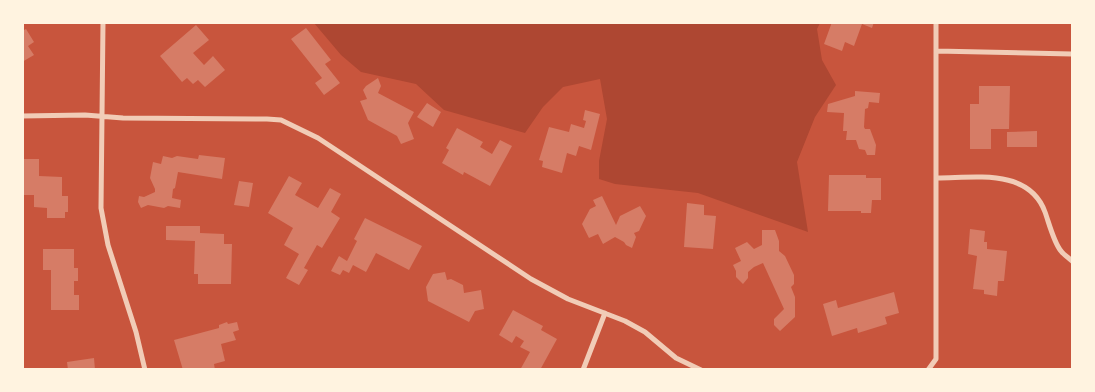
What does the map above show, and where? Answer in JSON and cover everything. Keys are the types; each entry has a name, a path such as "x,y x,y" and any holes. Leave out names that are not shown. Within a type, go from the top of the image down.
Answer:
{"street":[{"path":"103,22 101,208 104,230 145,370"},
{"path":"928,370 936,359 936,22"},
{"path":"936,51 1072,54"},
{"path":"22,116 267,118 281,120 318,138 531,279 568,299 625,321 645,332 676,358 701,370"},
{"path":"937,178 993,178 1014,181 1035,194 1043,207 1060,251 1072,262"},
{"path":"583,370 605,313"}],"shaded area":[{"path":"314,23 820,23 817,29 822,60 836,85 815,117 797,162 808,232 698,193 615,184 599,179 599,161 607,119 600,79 563,87 543,107 525,133 444,110 416,84 361,72 341,55"}],"building":[{"path":"832,22 874,22 872,28 862,24 854,46 845,42 842,51 824,44"},
{"path":"196,25 209,40 193,53 204,65 213,56 225,70 205,87 198,80 193,84 187,78 182,82 160,56"},
{"path":"306,28 331,60 325,64 340,83 324,95 315,83 322,78 291,39"},
{"path":"26,29 34,42 28,46 34,55 22,62 22,31"},
{"path":"378,78 381,86 378,93 414,112 408,123 414,139 401,144 397,136 368,120 360,101 367,99 363,90 366,86"},
{"path":"979,86 1010,86 1009,129 991,129 991,149 970,149 970,104 979,104"},
{"path":"855,91 880,93 879,103 869,102 868,108 865,109 864,127 865,129 870,129 876,145 875,155 867,155 865,150 859,149 856,140 846,140 847,131 843,131 844,113 827,112 828,104 855,96"},
{"path":"427,103 441,112 433,127 417,117"},
{"path":"585,110 600,114 591,150 579,146 576,156 567,153 562,173 542,167 543,161 539,160 549,127 569,132 571,124 584,128 586,121 583,120"},
{"path":"457,128 483,142 480,147 492,154 500,140 512,146 490,186 464,172 463,175 442,163 449,150 446,148"},
{"path":"1037,131 1037,147 1007,147 1007,132"},
{"path":"199,155 225,158 222,179 178,172 172,198 181,200 180,208 148,205 141,208 138,202 139,196 144,197 155,192 150,178 153,162 161,164 163,156 198,159"},
{"path":"22,159 39,159 39,176 62,177 62,196 68,196 68,212 65,212 65,218 47,218 47,208 34,207 34,195 22,195"},
{"path":"829,175 866,175 866,178 881,178 881,200 872,200 871,213 861,213 861,211 828,211"},
{"path":"289,176 302,183 295,195 318,208 330,188 341,194 331,212 340,218 322,248 317,245 304,268 308,270 299,285 286,278 299,254 284,245 293,228 268,213"},
{"path":"239,181 253,183 249,207 234,205"},
{"path":"602,196 616,225 620,216 640,206 646,216 639,231 634,233 636,237 632,248 615,237 603,244 598,234 589,238 582,224 590,209 596,206 593,200"},
{"path":"687,203 704,205 704,215 716,216 713,249 684,247"},
{"path":"365,218 422,246 409,270 376,253 366,272 353,265 349,273 343,270 340,275 331,271 339,256 347,261 357,241 354,239"},
{"path":"166,226 200,226 200,233 224,234 224,244 232,244 231,284 198,284 198,274 194,274 195,241 166,240"},
{"path":"970,229 985,231 984,242 987,242 987,249 1007,251 1004,281 998,281 997,296 984,294 984,290 973,289 977,256 968,254"},
{"path":"762,230 775,230 779,241 779,251 785,256 794,275 794,284 791,287 795,297 795,317 780,331 774,325 774,319 784,309 763,263 748,272 748,278 743,284 736,277 733,265 741,261 735,248 747,242 754,249 762,245"},
{"path":"43,249 74,249 74,268 78,268 78,281 74,281 74,295 79,295 79,310 51,310 51,270 43,270"},
{"path":"445,272 447,280 451,279 463,285 464,293 481,290 484,309 475,311 469,322 428,301 426,287 433,274"},
{"path":"894,292 899,313 885,317 887,324 858,333 857,328 832,336 823,304 836,300 838,308"},
{"path":"513,310 543,326 541,330 557,339 540,370 520,370 530,352 520,347 524,341 516,336 512,343 499,335"},
{"path":"227,322 228,324 237,322 239,330 233,332 236,340 221,344 225,361 214,364 215,370 183,370 174,340 219,328 219,325"},
{"path":"94,358 95,370 68,370 67,362"}]}
